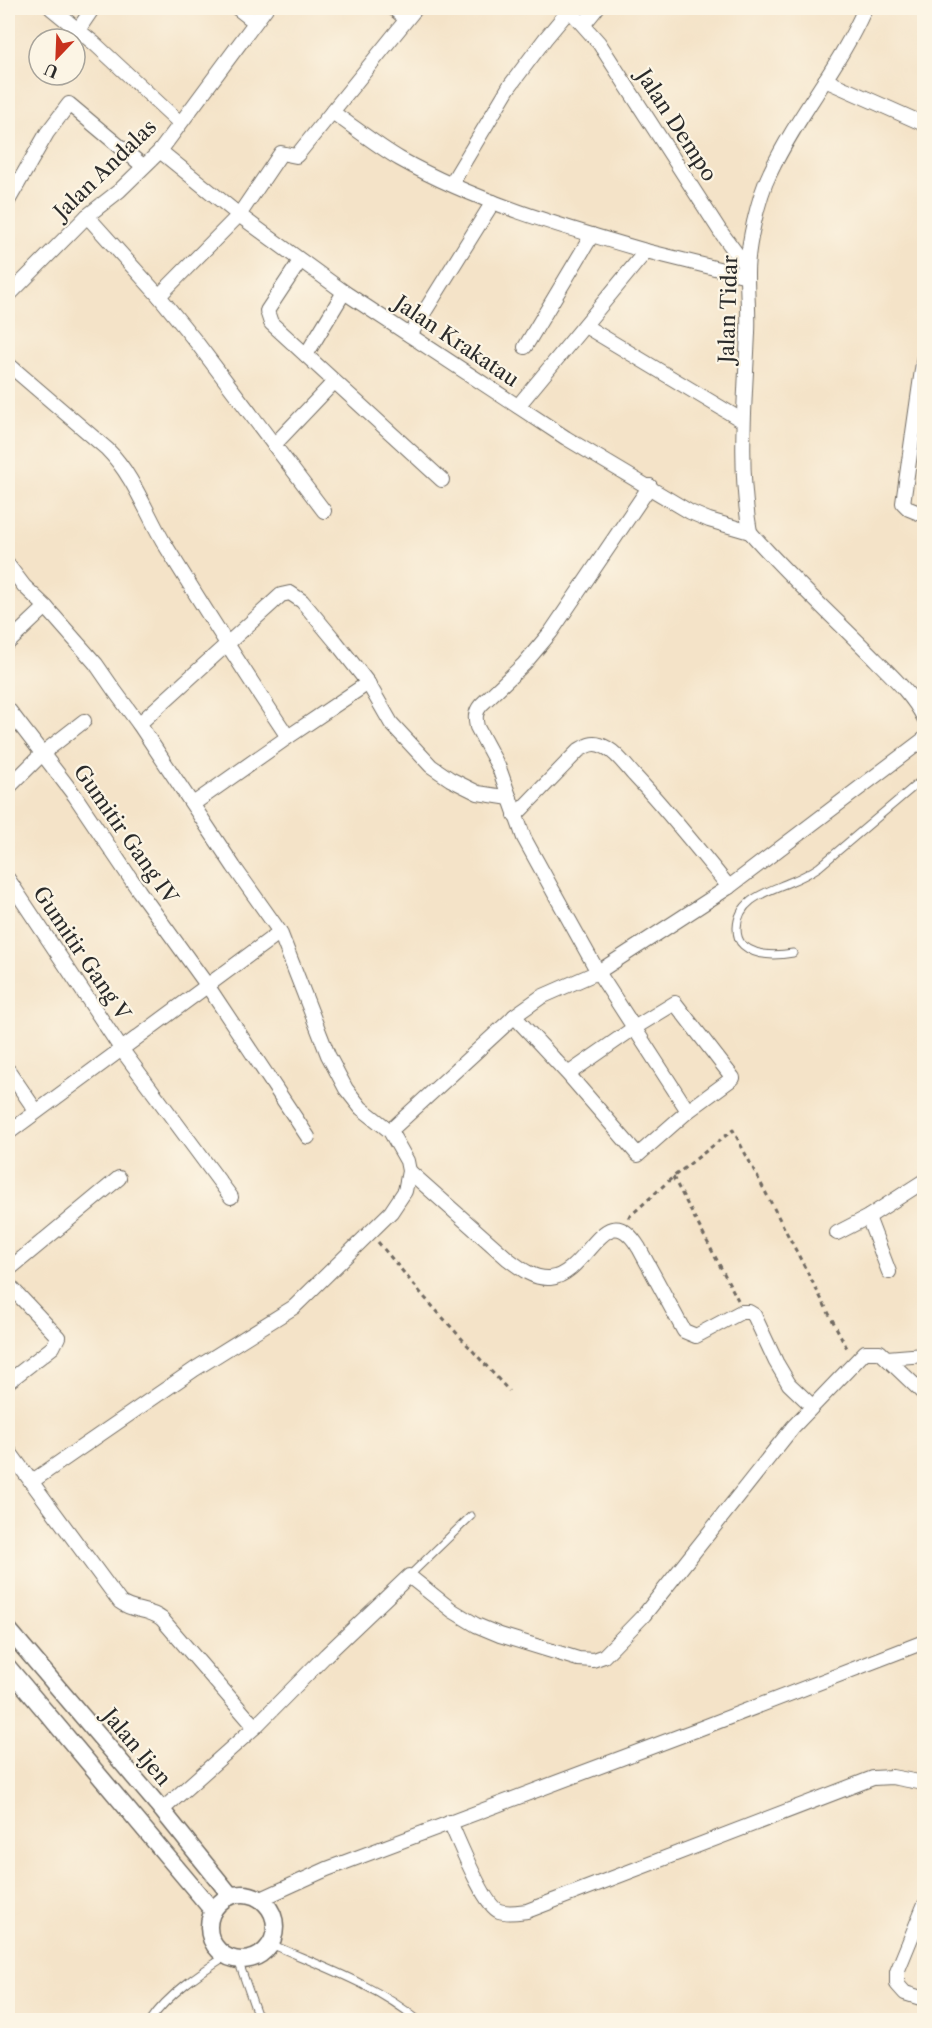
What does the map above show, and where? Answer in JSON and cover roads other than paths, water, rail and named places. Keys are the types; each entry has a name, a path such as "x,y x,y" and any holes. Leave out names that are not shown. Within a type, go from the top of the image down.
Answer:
{"street":[{"path":"51,8 74,27"},
{"path":"80,27 93,8"},
{"path":"237,8 255,22"},
{"name":"Jalan Andalas","path":"8,296 87,216 118,191 160,151 266,8"},
{"path":"393,8 406,19"},
{"path":"159,296 239,215 281,153 296,156 298,154 416,8"},
{"path":"451,184 509,87 569,8"},
{"name":"Jalan Dempo","path":"569,8 599,43 747,272"},
{"path":"584,24 597,8"},
{"name":"Jalan Tidar","path":"750,532 744,491 743,421 748,329 747,272 756,213 763,188 793,129 825,80 865,8"},
{"path":"87,38 180,123"},
{"path":"825,80 924,124"},
{"path":"8,201 46,133 69,104 143,166"},
{"path":"332,111 395,156 493,202 646,251 747,272"},
{"name":"Jalan Krakatau","path":"160,151 300,261 566,438 650,486 690,512 750,532"},
{"path":"410,335 493,202"},
{"path":"87,216 159,296 324,511"},
{"path":"525,347 592,235"},
{"path":"518,406 646,251"},
{"path":"300,261 267,311 271,323 442,480"},
{"path":"306,355 344,292"},
{"path":"585,326 743,421"},
{"path":"924,363 918,442 903,503 906,507 924,515"},
{"path":"8,364 107,449 119,463 226,645 288,736"},
{"path":"274,445 334,382"},
{"path":"650,486 550,632 524,664 481,705 476,713 477,727 492,754 515,816 533,855 598,972 688,1111"},
{"path":"750,532 923,710"},
{"path":"8,565 24,586 96,664 280,932 318,1033 346,1089 361,1108 390,1131 407,1161 409,1172 401,1198 371,1233 294,1307 195,1369 30,1482"},
{"path":"139,724 281,595 290,592 302,601 368,682 392,723 431,766 450,779 478,793 510,798"},
{"path":"8,643 45,607"},
{"path":"193,804 368,682"},
{"name":"Gumitir Gang IV","path":"8,709 43,753 207,985 308,1137"},
{"path":"8,788 43,753 84,721"},
{"path":"390,1131 514,1016 541,997 598,972 729,887 924,739"},
{"path":"515,816 579,750 587,745 600,744 607,747 665,808 729,887"},
{"name":"Gumitir Gang V","path":"8,879 122,1050 231,1197"},
{"path":"8,1133 280,932"},
{"path":"514,1016 638,1155 688,1111 733,1078 675,1003 634,1028 568,1074"},
{"path":"8,1070 36,1111"},
{"path":"409,1172 508,1259 525,1272 537,1276 550,1278 562,1274 579,1260 605,1232 614,1227 624,1229 632,1236 684,1330 696,1336 741,1312 754,1316 789,1384 812,1406"},
{"path":"8,1270 119,1178"},
{"path":"837,1233 868,1217 924,1181"},
{"path":"868,1217 889,1272"},
{"path":"8,1284 58,1337 53,1347 8,1382"},
{"path":"162,1810 255,1727 409,1576 453,1611 476,1625 500,1635 578,1659 593,1660 604,1656 644,1615 793,1427 865,1352 880,1352 924,1394"},
{"path":"887,1358 924,1355"},
{"path":"8,1450 120,1602 130,1608 146,1610 162,1619 255,1727"},
{"name":"Jalan Ijen","path":"8,1629 162,1810 231,1896"},
{"path":"261,1899 327,1869 924,1642"},
{"path":"8,1667 213,1911"},
{"path":"450,1822 486,1900 497,1911 527,1911 865,1781 892,1777 924,1783"},
{"path":"128,1808 146,1792"},
{"path":"247,1894 261,1899 270,1908 275,1920 276,1932 271,1944 262,1954 251,1959 232,1958 216,1947 210,1936 209,1923 213,1911 221,1901 231,1896 247,1894"},
{"path":"924,1906 897,1972 897,1984 905,1993 924,1999"}],"lane":[{"path":"793,953 772,955 752,951 744,946 738,940 737,930 738,920 744,907 763,893 804,876 819,867 924,778"},
{"path":"409,1576 471,1516"},
{"path":"271,1944 354,1981 418,2020"},
{"path":"151,2020 158,2010 207,1969 232,1958 259,2020"}]}
